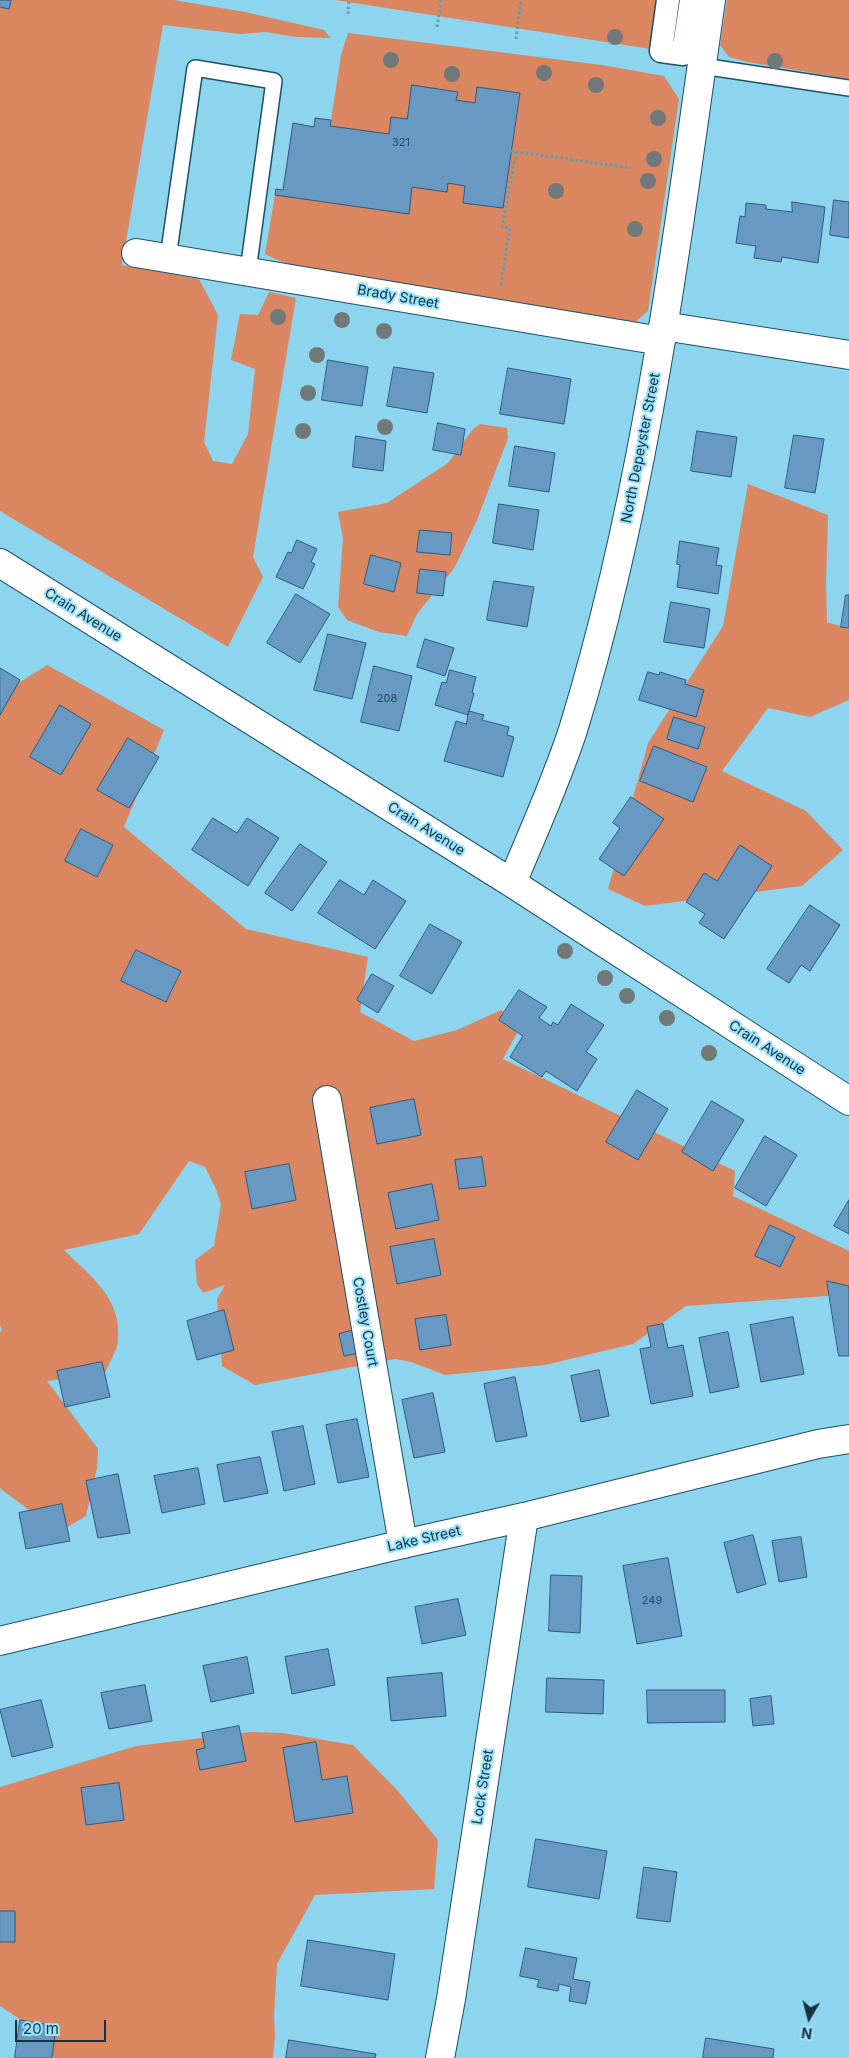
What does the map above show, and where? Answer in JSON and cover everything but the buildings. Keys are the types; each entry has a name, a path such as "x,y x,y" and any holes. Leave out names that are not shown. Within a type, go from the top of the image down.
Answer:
{"street":[{"path":"668,0 661,51 682,54 691,0"},
{"name":"North Depeyster Street","path":"512,883 572,733 629,516 662,334 711,0"},
{"name":"Brady Street","path":"136,252 248,271 662,334 849,355"},
{"name":"Crain Avenue","path":"0,563 512,883 849,1101"},
{"name":"Costley Court","path":"327,1100 403,1544"},
{"name":"Lake Street","path":"0,1641 849,1438"},
{"name":"Lock Street","path":"440,2058 451,1999 524,1517"}],"lane":[{"path":"702,66 849,88"},
{"path":"168,258 195,68 274,81 248,271"}],"path":[{"path":"348,14 349,0"},
{"path":"437,27 441,0"},
{"path":"516,39 521,0"},
{"path":"503,272 510,228 502,226 513,151 631,168"}],"shaded area":[{"path":"0,0 174,0 245,12 324,30 331,38 295,37 266,32 240,34 163,25 122,265 199,279 218,315 204,442 213,461 232,464 248,434 255,369 231,360 240,314 258,315 269,292 296,298 253,557 263,577 228,647 0,511"},
{"path":"335,0 664,0 657,50"},
{"path":"727,0 849,0 849,79 729,57 720,45"},
{"path":"348,33 602,65 664,76 679,99 648,311 631,326 313,272 265,254 276,189 283,190 293,123 314,127 315,118 331,120 341,55"},
{"path":"480,424 507,428 508,438 477,520 455,567 417,614 407,636 379,632 347,620 338,607 343,538 338,512 387,503 448,463 473,429"},
{"path":"748,484 828,515 827,622 849,629 849,700 810,717 768,708 722,771 806,811 843,850 802,886 645,906 608,889 648,743 723,626"},
{"path":"47,665 164,730 124,827 246,929 368,957 360,1012 414,1041 457,1030 501,1010 520,1027 503,1059 735,1171 733,1196 849,1251 849,1292 841,1295 686,1306 633,1344 545,1365 445,1375 411,1362 395,1359 255,1385 222,1366 217,1299 225,1285 203,1293 197,1284 195,1260 214,1246 221,1205 216,1189 205,1167 189,1161 139,1234 64,1250 103,1290 115,1312 118,1326 118,1341 115,1353 105,1373 47,1381 98,1449 97,1468 86,1516 59,1532 2,1490 0,1488 0,1333 2,1329 0,1326 0,695"},
{"path":"251,1732 283,1733 353,1745 398,1791 438,1840 434,1889 315,1895 277,1964 273,2058 54,2058 30,2026 0,2006 0,1787 136,1746"}]}
